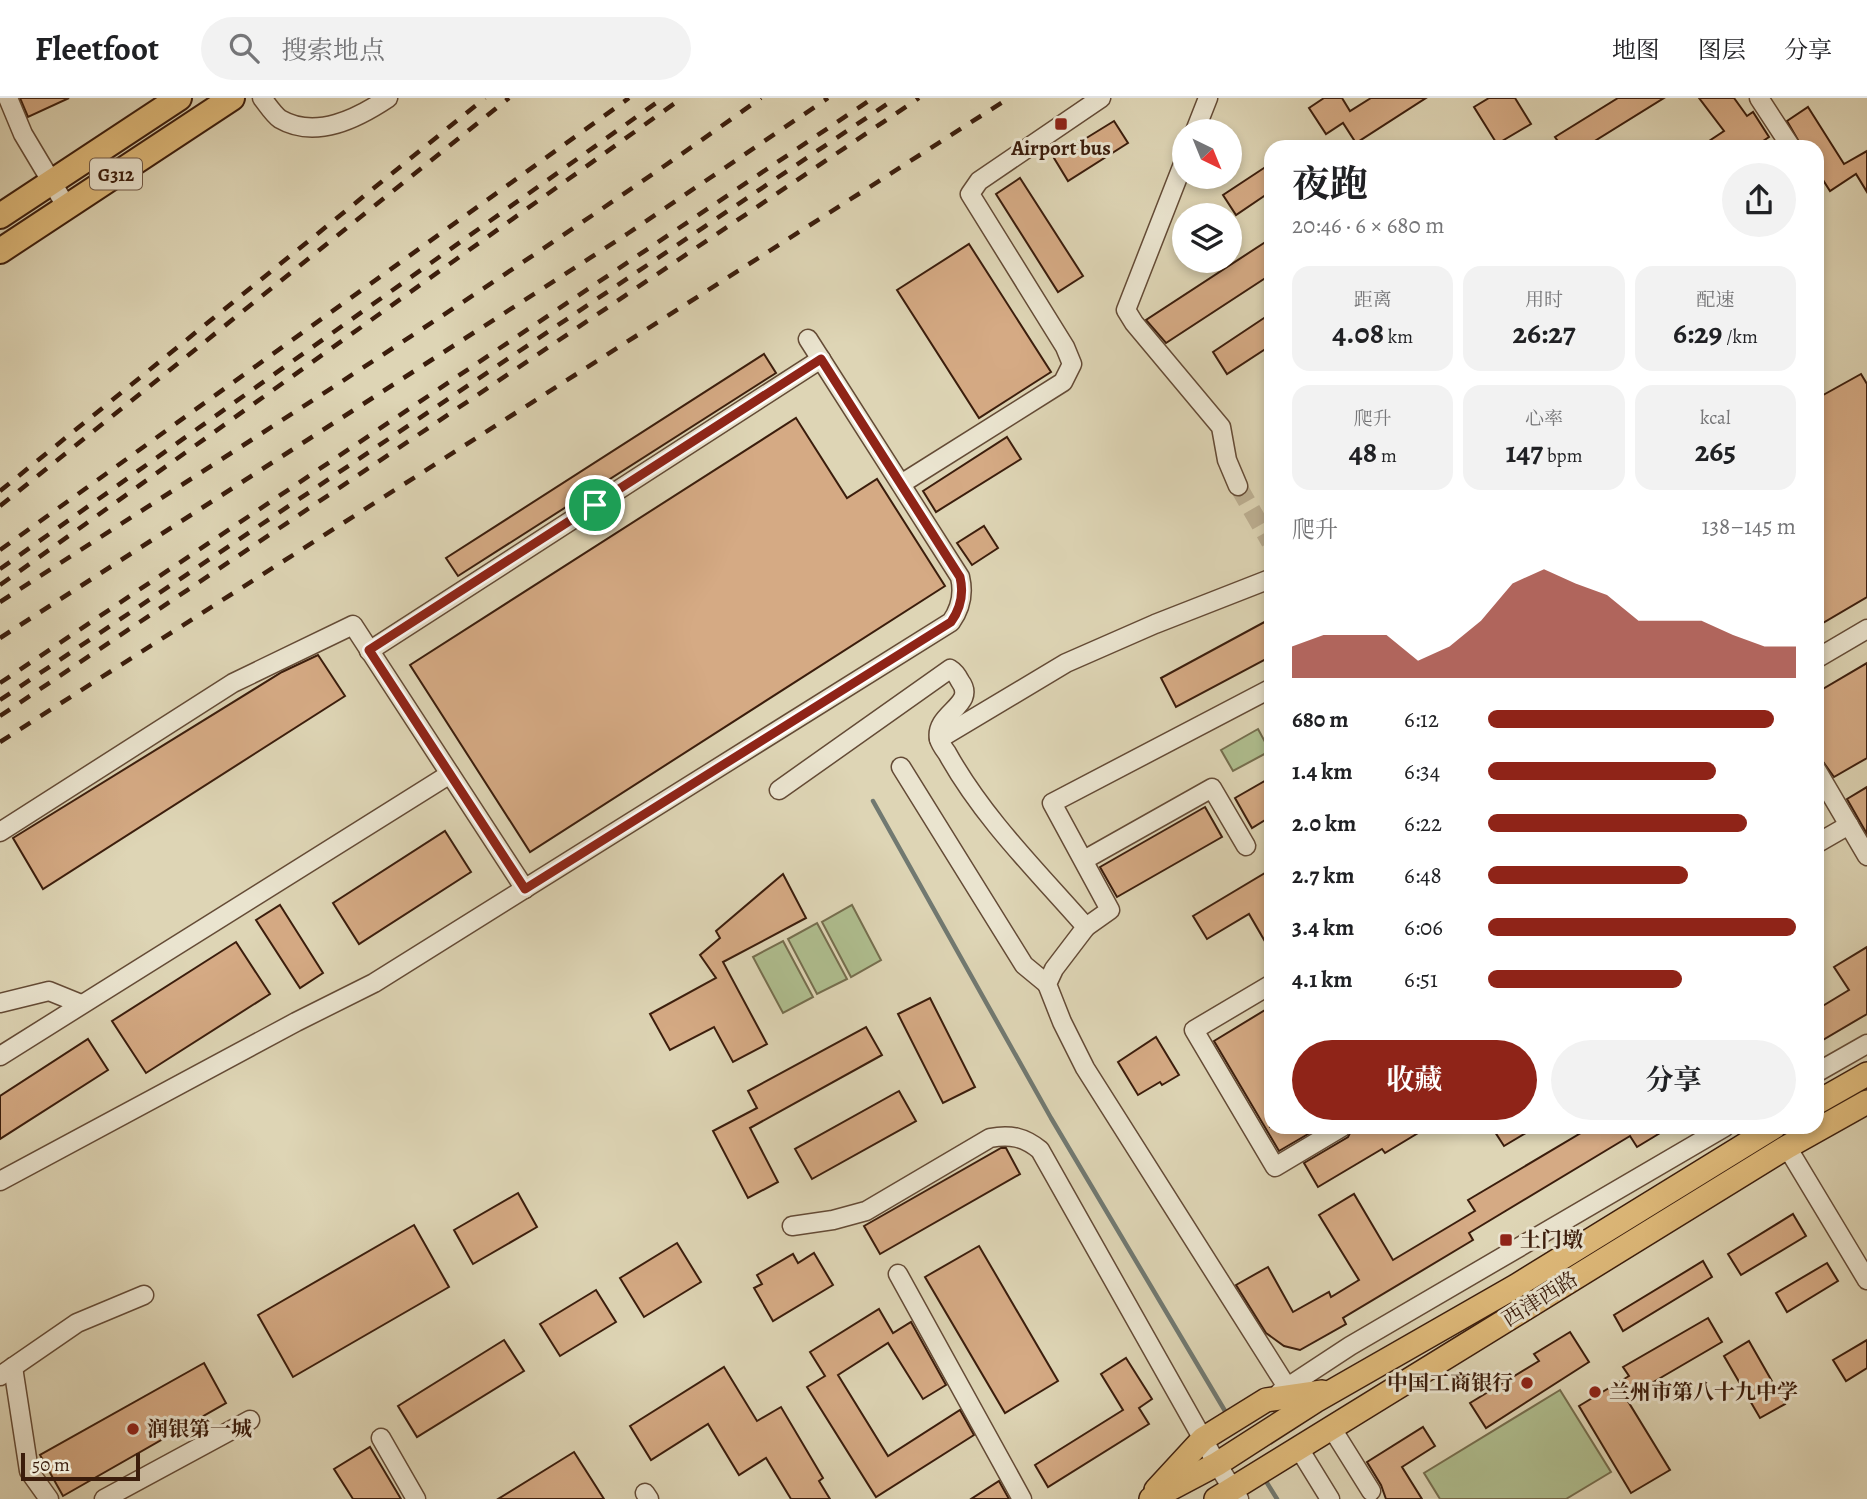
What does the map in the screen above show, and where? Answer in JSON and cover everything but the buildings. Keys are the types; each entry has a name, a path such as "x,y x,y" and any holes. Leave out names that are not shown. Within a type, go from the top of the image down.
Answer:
{"highway":[{"name":"G312","path":"0,216 179,98"},
{"name":"G312","path":"0,251 232,98"}],"main road":[{"path":"1824,1098 1867,1074"},
{"name":"西津西路","path":"1824,1126 1867,1102"},
{"name":"西津西路","path":"1149,1499 1222,1460 1332,1391 1517,1286 1763,1134"},
{"name":"西津西路","path":"1233,1492 1331,1427 1810,1134"},
{"path":"1149,1499 1203,1439 1266,1400 1332,1391"}],"street":[{"path":"8,98 23,134 66,206"},
{"path":"262,98 278,118 313,126 351,120 388,98"},
{"path":"901,484 1063,382 1072,364 1065,347 970,194 979,181 1101,98"},
{"path":"1200,119 1208,98"},
{"path":"1759,98 1786,140"},
{"path":"1173,189 1126,310 1221,427 1227,460 1238,486"},
{"path":"0,1181 374,983 951,622 960,606 960,577 808,339"},
{"path":"369,650 821,359"},
{"path":"939,738 1066,663 1155,624 1264,581"},
{"path":"0,832 233,683 353,625 525,889"},
{"path":"1824,654 1867,629"},
{"path":"779,790 950,669 965,688 965,698 941,723 939,738 962,780 992,821 1086,927"},
{"path":"1046,984 1086,927 1111,910 1052,803 1264,692"},
{"path":"901,767 1024,965 1046,984 1085,1068 1287,1387"},
{"path":"0,1056 450,774"},
{"path":"1824,783 1867,856"},
{"path":"1084,860 1212,788 1246,846"},
{"path":"1824,839 1849,825"},
{"path":"1264,989 1194,1030 1275,1167 1330,1134"},
{"path":"0,1003 49,991 81,1004"},
{"path":"1824,1068 1867,1044"},
{"path":"1266,1400 1350,1346 1713,1134"},
{"path":"792,1226 833,1220 866,1211 990,1138 1017,1137 1029,1142 1040,1150 1203,1439 1222,1460 1233,1492"},
{"path":"1787,1147 1867,1280"},
{"path":"898,1274 1022,1499"},
{"path":"49,1499 29,1471 7,1372 77,1323 144,1295"},
{"path":"104,1499 250,1420"},
{"path":"1331,1427 1371,1491"},
{"path":"381,1438 416,1499"},
{"path":"1291,1452 1331,1499"}],"green space":[{"path":"1258,729 1264,740 1264,754 1233,771 1221,750"},
{"path":"852,905 881,960 851,977 822,922"},
{"path":"817,923 847,979 817,994 788,939"},
{"path":"783,941 813,997 783,1013 753,957"},
{"path":"1560,1390 1611,1472 1566,1499 1440,1499 1424,1473"}],"waterway":[{"path":"873,801 1051,1118 1228,1416"},
{"path":"1264,1478 1277,1499"}],"tunnel":[{"path":"1238,486 1264,532"}],"railway":[{"path":"0,491 485,98"},
{"path":"0,506 509,98"},
{"path":"0,550 629,98"},
{"path":"0,569 663,98"},
{"path":"0,585 682,98"},
{"path":"0,602 478,292 761,98"},
{"path":"0,638 627,234 828,98"},
{"path":"0,683 873,98"},
{"path":"0,700 896,98"},
{"path":"0,716 919,98"},
{"path":"0,742 1009,98"}],"place":[{"name":"Airport bus","path":"1061,124"},
{"name":"土门墩","path":"1506,1240"},
{"name":"中国工商银行","path":"1527,1383"},
{"name":"兰州市第八十九中学","path":"1595,1392"},
{"name":"润银第一城","path":"133,1429"}],"route":[{"path":"821,359 960,577 962,597 951,622 525,889 369,650 595,505 821,359"}]}
